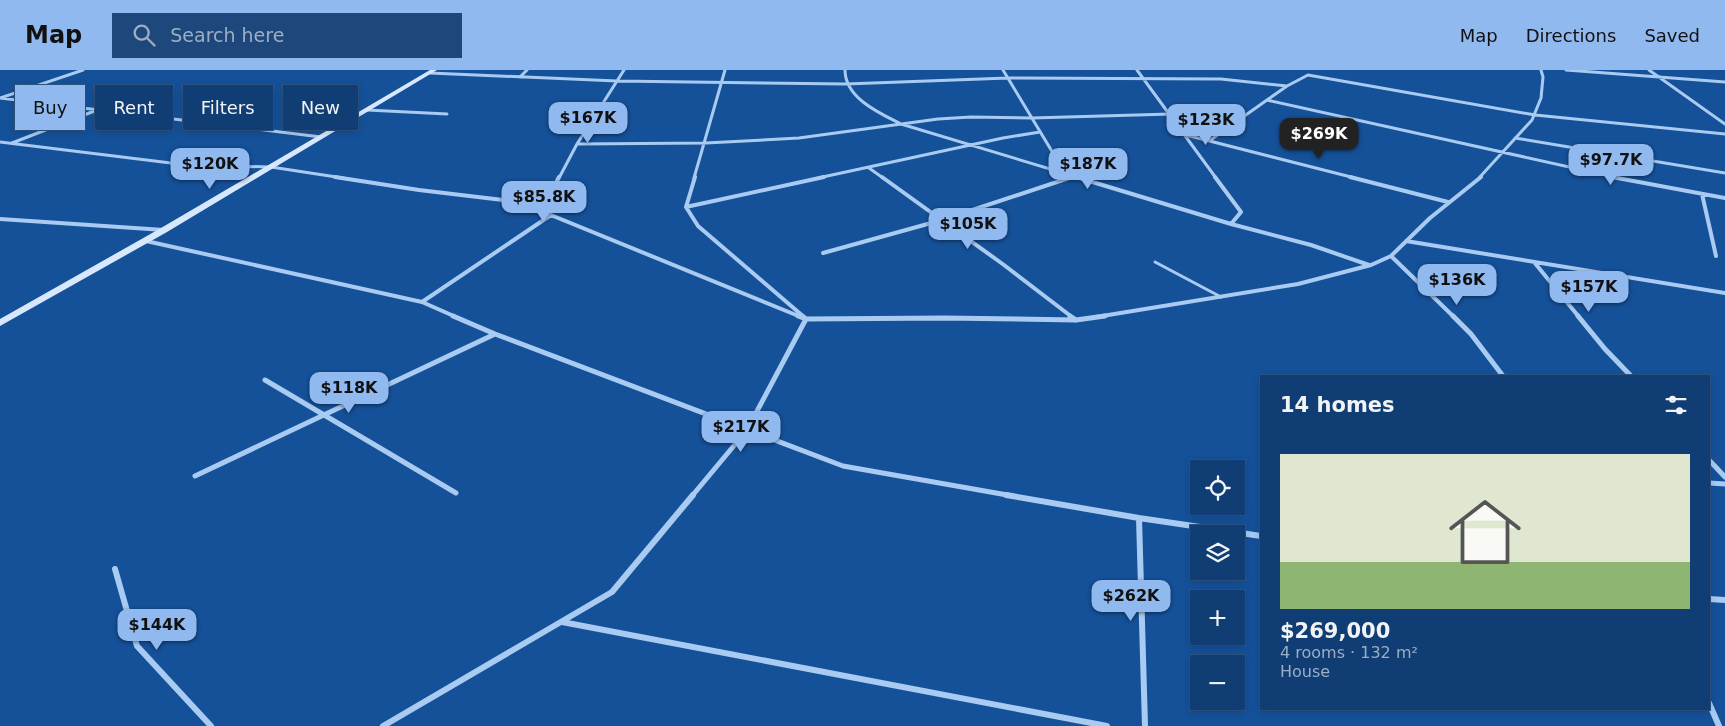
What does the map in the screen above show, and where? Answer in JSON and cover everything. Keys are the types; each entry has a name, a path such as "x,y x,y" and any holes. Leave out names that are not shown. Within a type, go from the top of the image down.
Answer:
{"street":[{"path":"0,98 83,70"},
{"path":"520,77 527,70"},
{"path":"541,211 577,144 624,70"},
{"path":"725,70 706,143 686,207 698,226 806,319"},
{"path":"844,70 846,84 864,102 901,124 1371,265"},
{"path":"1002,70 1066,174"},
{"path":"1137,70 1241,212 1231,224"},
{"path":"1209,141 1287,86 1315,70"},
{"path":"0,142 187,165 271,167 419,190 503,200 541,211 806,319 945,318 1076,320 1222,298 1298,284 1371,265 1391,256 1448,202 1482,175 1532,120 1541,98 1543,77 1541,70"},
{"path":"1566,70 1725,82"},
{"path":"1649,70 1662,77 1725,124"},
{"path":"0,323 146,241 432,72 617,81 722,83 846,84 1008,78 1142,78 1221,79 1287,86"},
{"path":"1308,75 1535,115 1725,134"},
{"path":"0,98 95,108"},
{"path":"1267,100 1500,153 1725,198"},
{"path":"367,110 447,114"},
{"path":"12,143 95,111"},
{"path":"577,144 706,143 799,138 901,124 971,117 1032,118 1171,114"},
{"path":"173,118 322,137"},
{"path":"686,207 1040,132"},
{"path":"1186,135 1448,202"},
{"path":"1515,138 1725,173"},
{"path":"869,168 1004,264 1076,320"},
{"path":"823,253 942,220 1076,176"},
{"path":"1702,194 1716,256"},
{"path":"422,302 551,215"},
{"path":"0,219 164,230"},
{"path":"146,241 422,302 496,334 843,466 1139,518 1260,536"},
{"path":"1406,241 1725,293"},
{"path":"1391,256 1471,334 1502,375"},
{"path":"1534,262 1605,349 1630,375"},
{"path":"383,726 612,592 747,430 806,319"},
{"path":"195,476 496,334"},
{"path":"265,380 456,493"},
{"path":"1710,461 1725,477"},
{"path":"1710,483 1725,484"},
{"path":"1139,518 1145,726"},
{"path":"115,569 137,646 211,726"},
{"path":"1710,599 1725,600"},
{"path":"562,622 1107,726"},
{"path":"1710,705 1719,726"}],"lane":[{"path":"1155,262 1222,298"}]}
